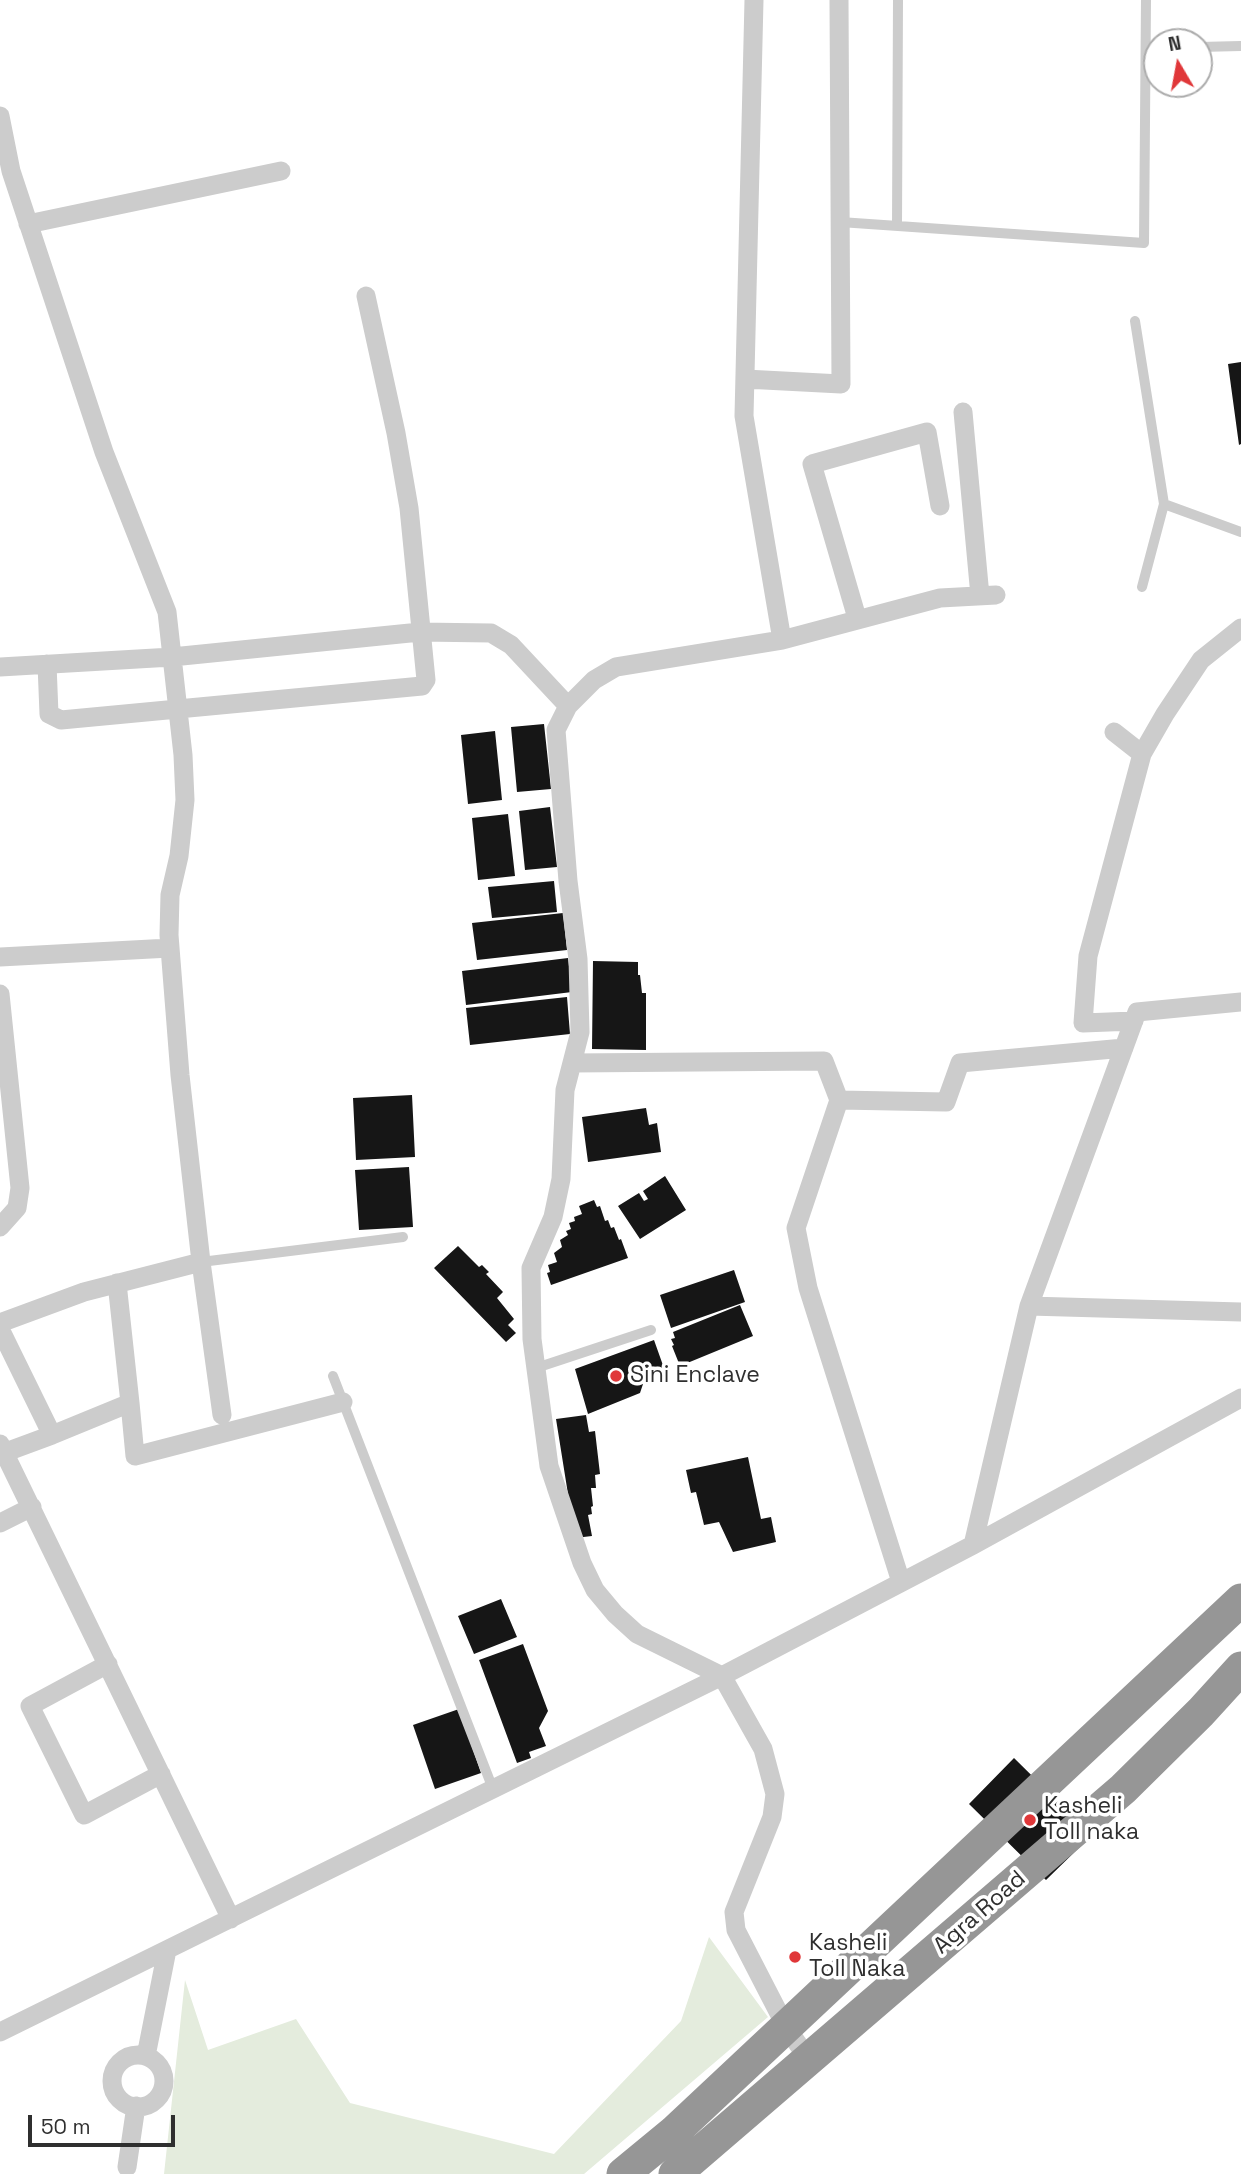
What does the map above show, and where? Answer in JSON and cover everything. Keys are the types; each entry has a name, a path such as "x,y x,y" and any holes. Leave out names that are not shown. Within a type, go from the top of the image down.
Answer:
{"highway":[{"path":"623,2174 674,2132 1241,1600"},
{"name":"Agra Road","path":"685,2165 1123,1789 1241,1668"}],"street":[{"path":"754,0 744,416 782,640"},
{"path":"745,379 841,384 839,0"},
{"path":"0,116 11,171 104,452 167,612 185,800 179,856 170,894 170,948 180,1075 222,1415"},
{"path":"28,224 281,171"},
{"path":"47,664 49,714 61,720 422,686 426,680 409,508 396,433 366,296"},
{"path":"808,2060 786,2027 736,1930 734,1912 772,1817 775,1794 763,1749 722,1676 637,1634 615,1614 595,1590 582,1563 549,1466 532,1339 531,1268 553,1217 561,1179 565,1090 580,1032 578,959 565,858 556,730 568,706 594,680 617,667 782,640 940,598 988,596 963,412"},
{"path":"857,618 812,464 927,432 940,506"},
{"path":"1134,1021 1083,1023 1088,956 1142,754 1165,714 1202,660 1241,628"},
{"path":"0,667 172,657 420,632 491,633 511,645 568,706"},
{"path":"1114,732 1142,754"},
{"path":"0,957 170,948"},
{"path":"0,994 20,1188 17,1208 0,1227"},
{"path":"973,1545 1029,1306 1137,1012 1241,1002"},
{"path":"839,1100 946,1102 960,1063 1124,1048"},
{"path":"572,1063 824,1061 839,1100 796,1228 808,1287 901,1582"},
{"path":"0,1323 84,1292 201,1262"},
{"path":"117,1283 135,1456 343,1402"},
{"path":"1029,1306 1241,1312"},
{"path":"0,1329 52,1435"},
{"path":"0,2032 722,1676 973,1545 1241,1398"},
{"path":"130,1404 52,1435 3,1448 231,1919"},
{"path":"0,1523 32,1507"},
{"path":"108,1664 30,1706 84,1815 161,1774"},
{"path":"146,2056 167,1950"},
{"path":"129,2056 146,2056 159,2066 164,2081 158,2097 152,2103 136,2106 120,2100 112,2085 112,2076 115,2068 129,2056"},
{"path":"127,2167 136,2106"}],"lane":[{"path":"897,226 898,0"},
{"path":"1146,0 1149,28"},
{"path":"1213,47 1241,46"},
{"path":"840,222 1144,243 1149,98"},
{"path":"1135,321 1164,504 1142,587"},
{"path":"1164,504 1241,532"},
{"path":"201,1262 403,1237"},
{"path":"536,1368 651,1330"},
{"path":"333,1376 493,1789"}],"green space":[{"path":"709,1937 768,2017 584,2174 164,2174 185,1980 208,2050 296,2019 350,2103 554,2154 681,2021"}],"building":[{"path":"1241,362 1241,444 1239,445 1228,364"},
{"path":"544,724 551,789 517,792 511,727"},
{"path":"495,731 502,800 468,804 461,735"},
{"path":"550,807 557,867 525,870 519,811"},
{"path":"508,814 515,876 478,880 472,818"},
{"path":"554,881 557,912 492,918 488,887"},
{"path":"563,913 567,950 477,960 472,923"},
{"path":"568,958 572,992 466,1005 462,971"},
{"path":"593,961 638,962 642,993 646,993 646,1050 592,1049"},
{"path":"567,997 570,1034 470,1045 466,1008"},
{"path":"412,1095 415,1157 356,1160 353,1098"},
{"path":"646,1108 649,1125 657,1123 661,1152 588,1162 582,1117"},
{"path":"409,1167 413,1227 359,1230 355,1170"},
{"path":"665,1176 686,1210 640,1239 618,1206 639,1193 644,1201 648,1199 643,1191"},
{"path":"594,1200 597,1207 600,1206 605,1221 608,1220 611,1228 614,1227 628,1258 551,1285 547,1273 550,1272 548,1265 557,1262 554,1253 562,1247 560,1240 568,1235 566,1231 571,1229 569,1223 575,1221 574,1217 582,1214 579,1206"},
{"path":"458,1246 479,1267 482,1265 489,1272 486,1274 503,1292 497,1298 514,1319 508,1325 516,1333 506,1342 434,1268"},
{"path":"734,1270 745,1302 671,1328 660,1295"},
{"path":"740,1305 753,1336 680,1366 672,1346 674,1345 671,1339 675,1338 673,1332"},
{"name":"Sini Enclave","path":"654,1340 665,1371 644,1381 640,1393 588,1414 575,1369"},
{"path":"586,1415 589,1432 595,1431 600,1474 595,1475 596,1488 591,1488 593,1506 592,1514 588,1515 592,1536 575,1538 556,1419"},
{"path":"748,1457 761,1519 771,1517 776,1542 733,1552 719,1522 704,1525 696,1492 691,1493 686,1470"},
{"path":"501,1599 517,1637 474,1654 458,1616"},
{"path":"523,1644 548,1711 539,1728 546,1746 529,1752 531,1758 517,1763 479,1660"},
{"path":"459,1709 481,1773 435,1789 413,1725"},
{"name":"Kasheli Toll naka","path":"1014,1758 1092,1835 1046,1880 969,1804"}],"place":[{"name":"Sini Enclave","path":"616,1376"},
{"name":"Kasheli Toll naka","path":"1030,1820"},
{"name":"Kasheli Toll Naka","path":"795,1957"}]}
